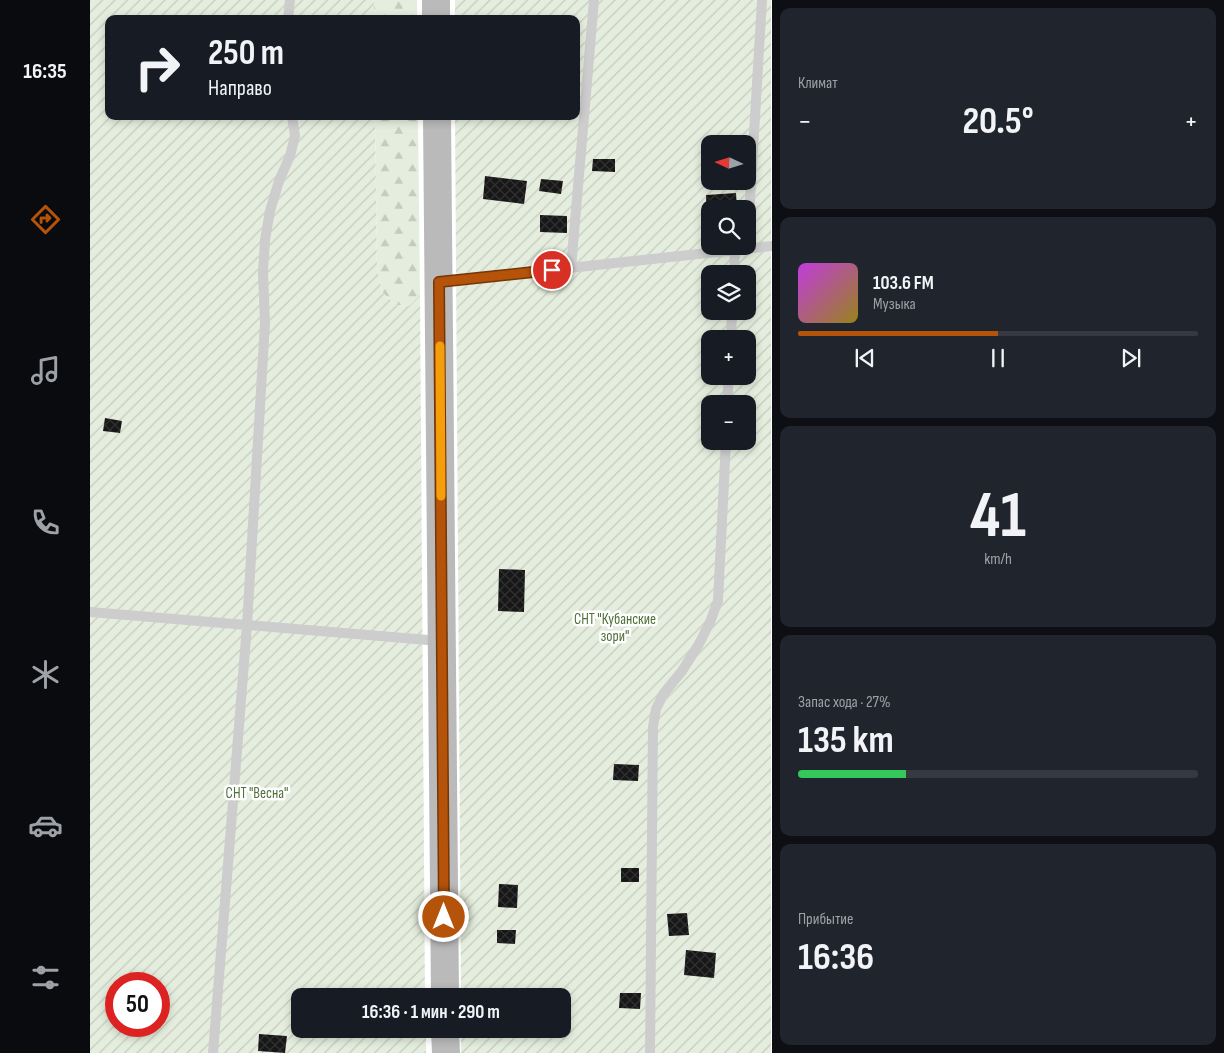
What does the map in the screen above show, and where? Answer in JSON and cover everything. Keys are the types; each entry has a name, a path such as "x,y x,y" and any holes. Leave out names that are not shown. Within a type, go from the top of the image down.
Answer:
{"main road":[{"path":"436,0 436,15"},
{"path":"437,120 445,988"},
{"path":"446,1038 446,1053"}],"lane":[{"path":"288,15 290,0"},
{"path":"571,268 594,0"},
{"path":"750,200 762,0"},
{"path":"213,1053 247,625 265,323 264,240 270,211 290,156 295,136 293,120"},
{"path":"756,247 772,246"},
{"path":"439,282 701,254"},
{"path":"650,1053 653,727 656,709 664,693 682,671 699,644 718,601 726,450"},
{"path":"90,612 442,641"}],"green space":[{"name":"СНТ \"Весна\"","path":"90,0 374,0 374,15 105,15 105,120 375,120 377,267 382,292 396,305 409,306 420,295 425,988 291,988 291,1038 426,1038 426,1053 90,1053"},
{"path":"374,0 417,0 417,15 374,15"},
{"name":"СНТ \"Кубанские зори\"","path":"455,0 771,0 771,1053 461,1053 461,1038 571,1038 571,988 461,988 455,120 580,120 580,15 455,15"},
{"path":"375,120 418,120 420,295 409,306 396,305 382,292 377,267"}],"building":[{"path":"593,159 615,159 615,172 592,171"},
{"path":"485,176 527,181 524,204 483,199"},
{"path":"541,179 563,181 561,194 539,191"},
{"path":"736,193 736,200 706,200 706,195"},
{"path":"540,215 567,216 567,233 540,232"},
{"path":"105,418 122,421 120,433 103,431"},
{"path":"499,569 525,570 524,612 498,611"},
{"path":"614,764 639,765 638,781 613,780"},
{"path":"621,868 639,868 639,882 621,882"},
{"path":"499,884 518,885 517,908 498,907"},
{"path":"687,913 689,935 669,936 667,914"},
{"path":"497,930 516,930 515,944 497,943"},
{"path":"686,950 716,953 714,978 684,975"},
{"path":"620,993 641,993 640,1009 619,1008"},
{"path":"259,1034 287,1036 285,1053 258,1051"}],"slow traffic":[{"path":"440,346 441,496"}],"route":[{"path":"444,917 439,282 552,270"}]}
